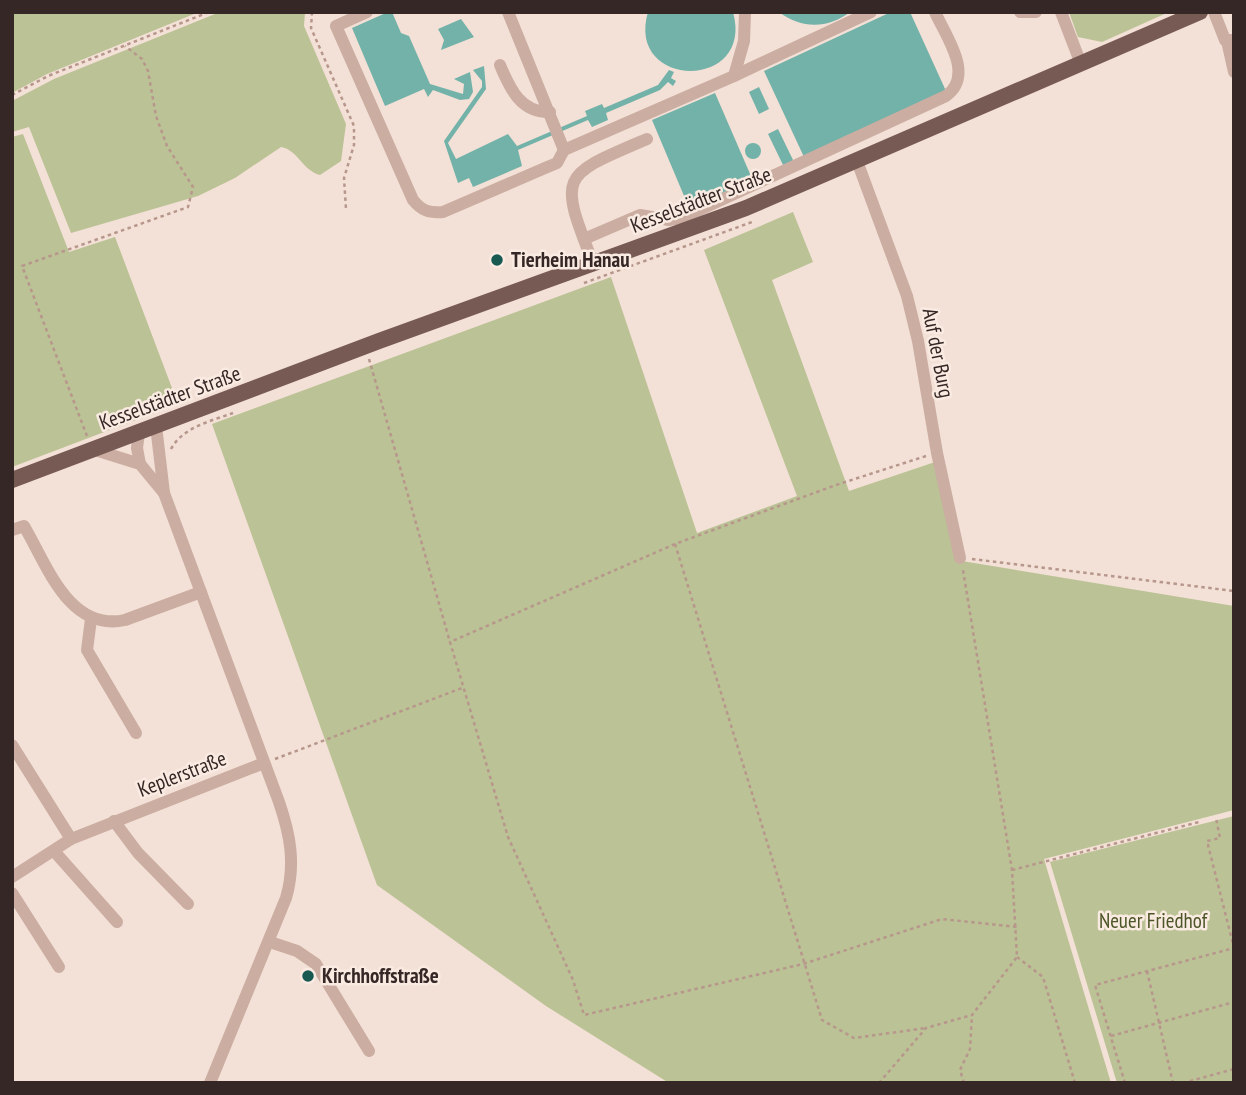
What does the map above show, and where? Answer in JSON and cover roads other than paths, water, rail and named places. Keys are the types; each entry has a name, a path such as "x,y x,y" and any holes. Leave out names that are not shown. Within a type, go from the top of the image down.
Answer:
{"main road":[{"name":"Kesselstädter Straße","path":"12,480 139,432 366,354 593,263 746,208 1200,12"}],"street":[{"path":"367,12 337,26 409,191 424,211 443,212 871,12"},
{"path":"508,12 558,131 563,154 582,169"},
{"path":"734,76 744,41 745,12"},
{"path":"584,239 640,215 669,219 684,217 946,96 956,86 959,66 935,12"},
{"path":"1020,12 1036,12"},
{"path":"1061,12 1081,64"},
{"path":"1214,12 1230,41 1234,72"},
{"path":"500,65 517,99 538,113 550,113"},
{"path":"593,263 571,202 574,182 582,169 647,139"},
{"name":"Auf der Burg","path":"857,161 907,296 918,341 937,453 961,558"},
{"path":"156,426 164,493 290,836 292,859 289,887 270,942 210,1083"},
{"path":"139,432 137,448 140,464 164,493"},
{"path":"92,449 140,464"},
{"path":"12,530 23,526 72,606 91,619 112,623 125,620 201,592"},
{"path":"91,619 87,650 136,733"},
{"path":"12,745 71,839"},
{"name":"Keplerstraße","path":"12,877 71,839 264,763"},
{"path":"114,821 138,853 188,904"},
{"path":"54,850 117,922"},
{"path":"12,893 59,967"},
{"path":"270,942 297,951 316,964 369,1051"}],"water":[{"path":"392,12 401,33 409,36 430,84 463,94 464,84 454,79 470,72 473,92 469,99 460,100 433,90 428,97 424,89 385,106 352,28"},
{"path":"648,12 733,12 735,38 726,56 710,67 690,71 671,67 655,56 646,38"},
{"path":"779,12 850,12 833,22 815,25 796,22"},
{"path":"891,12 910,12 946,91 804,157 764,71"},
{"path":"461,19 474,37 441,50 444,40 438,29"},
{"path":"484,66 486,89 448,143 456,159 508,134 517,146 587,116 585,111 602,104 604,108 658,85 669,70 674,72 671,78 676,81 673,86 668,82 660,90 606,113 608,120 592,127 588,120 518,150 522,166 473,187 469,178 458,183 444,141 482,87 482,81 473,70"},
{"path":"759,87 769,109 759,114 749,92"},
{"path":"715,93 754,183 690,210 652,120"},
{"path":"778,129 794,162 784,167 768,134"},
{"path":"750,143 756,143 761,151 759,157 750,159 745,154 745,148"}],"place":[{"name":"Tierheim Hanau","path":"497,260"},
{"name":"Kirchhoffstraße","path":"308,976"}],"park label":[{"name":"Neuer Friedhof","path":"1153,921"}]}
